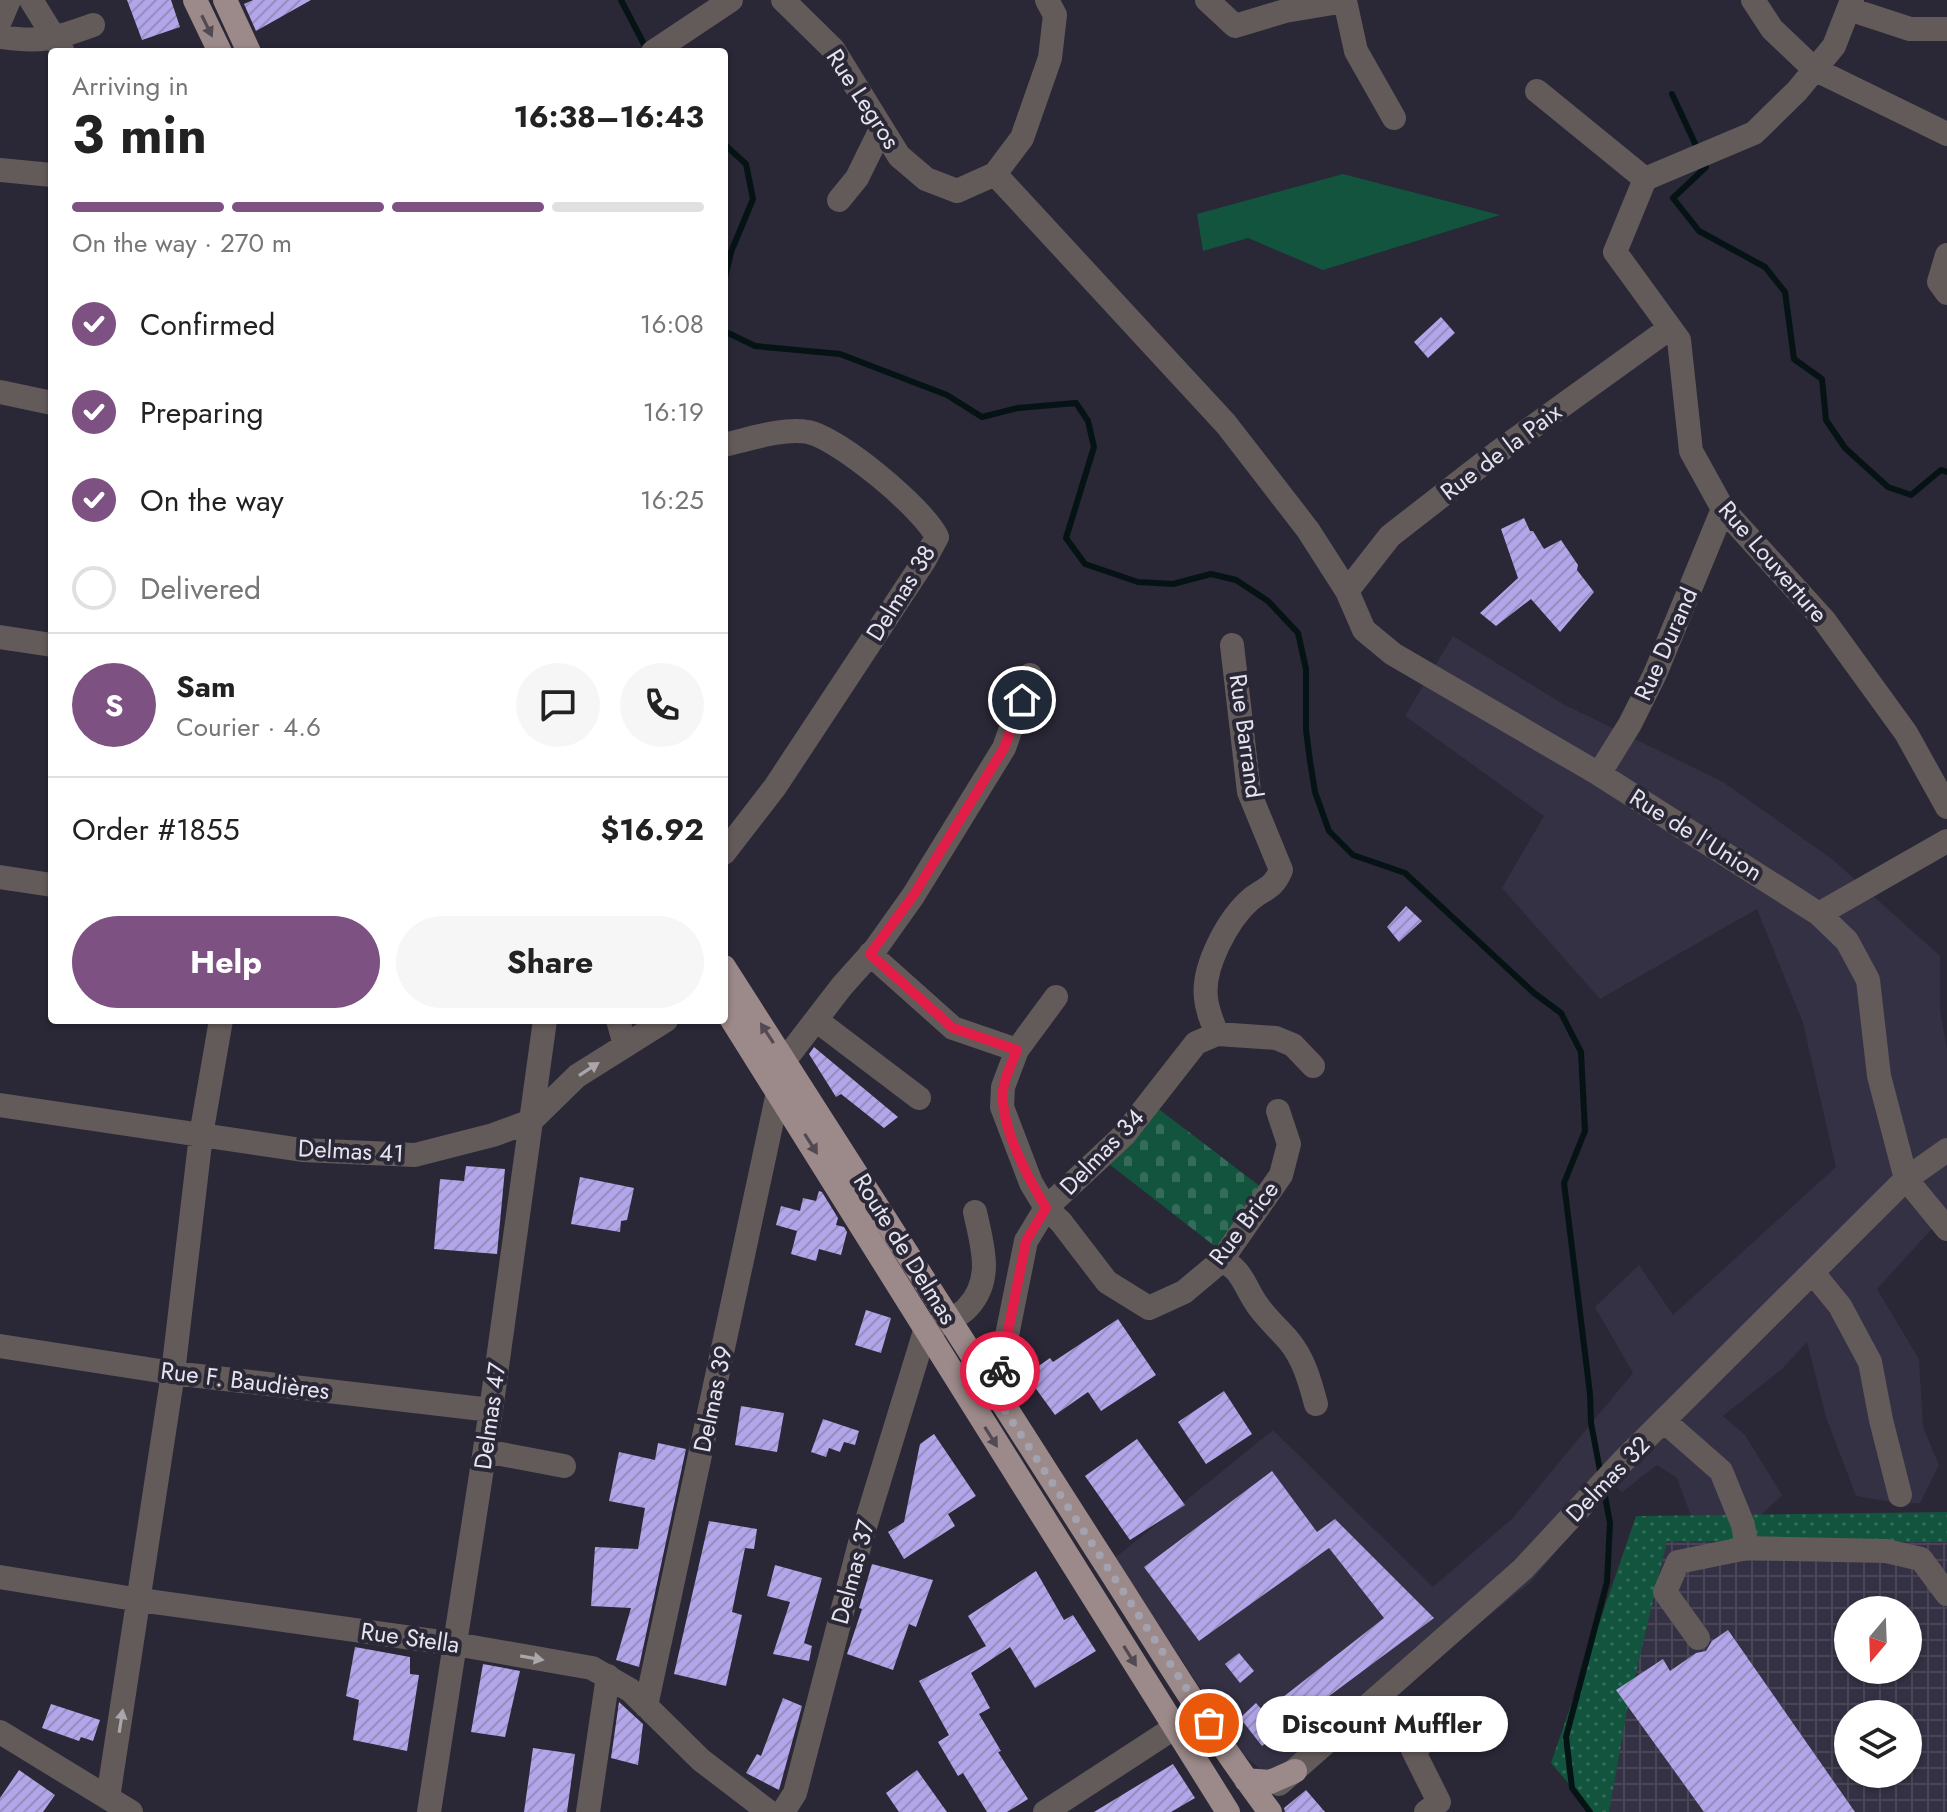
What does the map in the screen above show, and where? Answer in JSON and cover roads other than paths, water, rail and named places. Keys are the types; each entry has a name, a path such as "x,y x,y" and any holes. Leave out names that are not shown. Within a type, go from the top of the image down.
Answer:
{"main road":[{"path":"195,0 218,48"},
{"path":"225,0 247,48"},
{"name":"Route de Delmas","path":"728,978 785,1060 995,1395 1261,1803"},
{"name":"Route de Delmas","path":"728,1013 1175,1727 1214,1801 1228,1812"}],"street":[{"path":"0,21 9,0"},
{"path":"31,0 61,48"},
{"path":"658,48 731,0"},
{"name":"Rue Legros","path":"783,0 833,49 899,156 926,179 957,191 995,174 1022,138 1050,58 1055,15 1047,0"},
{"path":"1207,0 1235,26 1285,11 1345,0 1356,51 1394,118"},
{"path":"1753,0 1772,29 1814,69 1947,134"},
{"path":"1537,91 1645,179 1754,133 1797,91 1834,46 1851,4 1910,29 1947,29"},
{"path":"0,37 53,39 93,25"},
{"path":"839,200 857,178 881,129"},
{"path":"0,170 48,175"},
{"name":"Rue de l'Union","path":"995,174 1226,424 1308,530 1347,591 1364,630 1393,654 1599,774 1819,914 1847,941 1868,980 1879,1076 1906,1179"},
{"name":"Rue Louverture","path":"1645,179 1615,252 1679,340 1691,451 1723,509 1824,620 1906,733 1947,807"},
{"path":"1947,255 1939,282 1947,293"},
{"name":"Rue de la Paix","path":"1347,591 1390,536 1498,452 1670,328"},
{"path":"0,392 48,402"},
{"name":"Delmas 38","path":"728,442 777,433 808,432 838,444 904,498 937,537 775,787 728,848"},
{"name":"Rue Durand","path":"1599,774 1630,724 1655,674 1723,509"},
{"path":"0,637 48,644"},
{"name":"Rue Barrand","path":"1217,1034 1205,996 1215,950 1240,911 1253,898 1268,890 1281,870 1249,792 1232,645"},
{"path":"785,1060 913,896 1004,748 1030,675"},
{"path":"1819,914 1947,841"},
{"path":"0,877 48,884"},
{"path":"870,954 953,1028 1017,1050"},
{"name":"Rue Brice","path":"1056,997 1017,1050 1003,1087 1002,1107 1031,1183 1046,1208 1061,1222 1107,1282 1149,1308 1184,1292 1221,1261 1281,1175 1289,1144 1278,1111"},
{"path":"816,1020 919,1098"},
{"path":"108,1798 173,1373 201,1135 220,1024"},
{"name":"Delmas 47","path":"429,1812 485,1451 544,1024"},
{"path":"619,1024 625,1045"},
{"name":"Delmas 41","path":"0,1105 302,1150 415,1155 493,1135 531,1121 577,1076 659,1024"},
{"path":"1217,1034 1276,1038 1293,1045 1313,1066"},
{"name":"Delmas 34","path":"995,1395 1026,1241 1046,1208 1124,1135 1196,1043 1217,1034"},
{"name":"Delmas 39","path":"646,1706 785,1060"},
{"name":"Delmas 32","path":"1261,1803 1479,1611 1523,1569 1624,1460 1906,1179 1947,1150"},
{"path":"1906,1179 1947,1229"},
{"path":"925,1331 967,1309 981,1287 986,1261 975,1212"},
{"path":"1221,1261 1230,1264 1240,1275 1256,1304 1292,1344 1309,1375 1316,1404"},
{"path":"1813,1273 1840,1306 1870,1362 1900,1495"},
{"name":"Delmas 37","path":"783,1812 795,1793 860,1543 925,1331"},
{"name":"Rue F. Baudières","path":"0,1346 173,1373 491,1410"},
{"path":"1664,1421 1721,1471 1743,1525 1747,1548"},
{"path":"485,1451 564,1466"},
{"path":"1698,1638 1665,1592 1678,1562 1747,1548 1886,1551 1921,1559 1947,1594"},
{"name":"Rue Stella","path":"0,1577 455,1644 592,1668 630,1690 701,1760 769,1812"},
{"path":"588,1812 608,1676"},
{"path":"1045,1812 1200,1711"},
{"path":"1426,1812 1439,1802 1413,1750 1440,1730"},
{"path":"0,1732 131,1812"}],"waterway":[{"path":"621,0 646,48"},
{"path":"1672,94 1699,152"},
{"path":"728,148 746,164 753,199 728,265"},
{"path":"1704,162 1706,167 1673,198 1699,231 1765,267 1785,292 1794,359 1822,379 1826,420 1845,448 1888,487 1911,495 1941,470 1947,472"},
{"path":"728,333 755,346 840,354 947,395 982,417 1018,408 1076,403 1088,421 1094,447 1066,538 1085,564 1138,582 1173,584 1211,574 1236,580 1268,601 1298,633 1306,669 1306,730 1310,761 1315,792 1329,831 1353,855 1405,873 1534,993 1561,1013 1581,1052 1585,1131 1564,1183 1591,1423 1601,1476"},
{"path":"1590,1812 1572,1788 1566,1737 1607,1582 1610,1523 1604,1491"}],"place":[{"name":"Discount Muffler","path":"1209,1723"}]}
